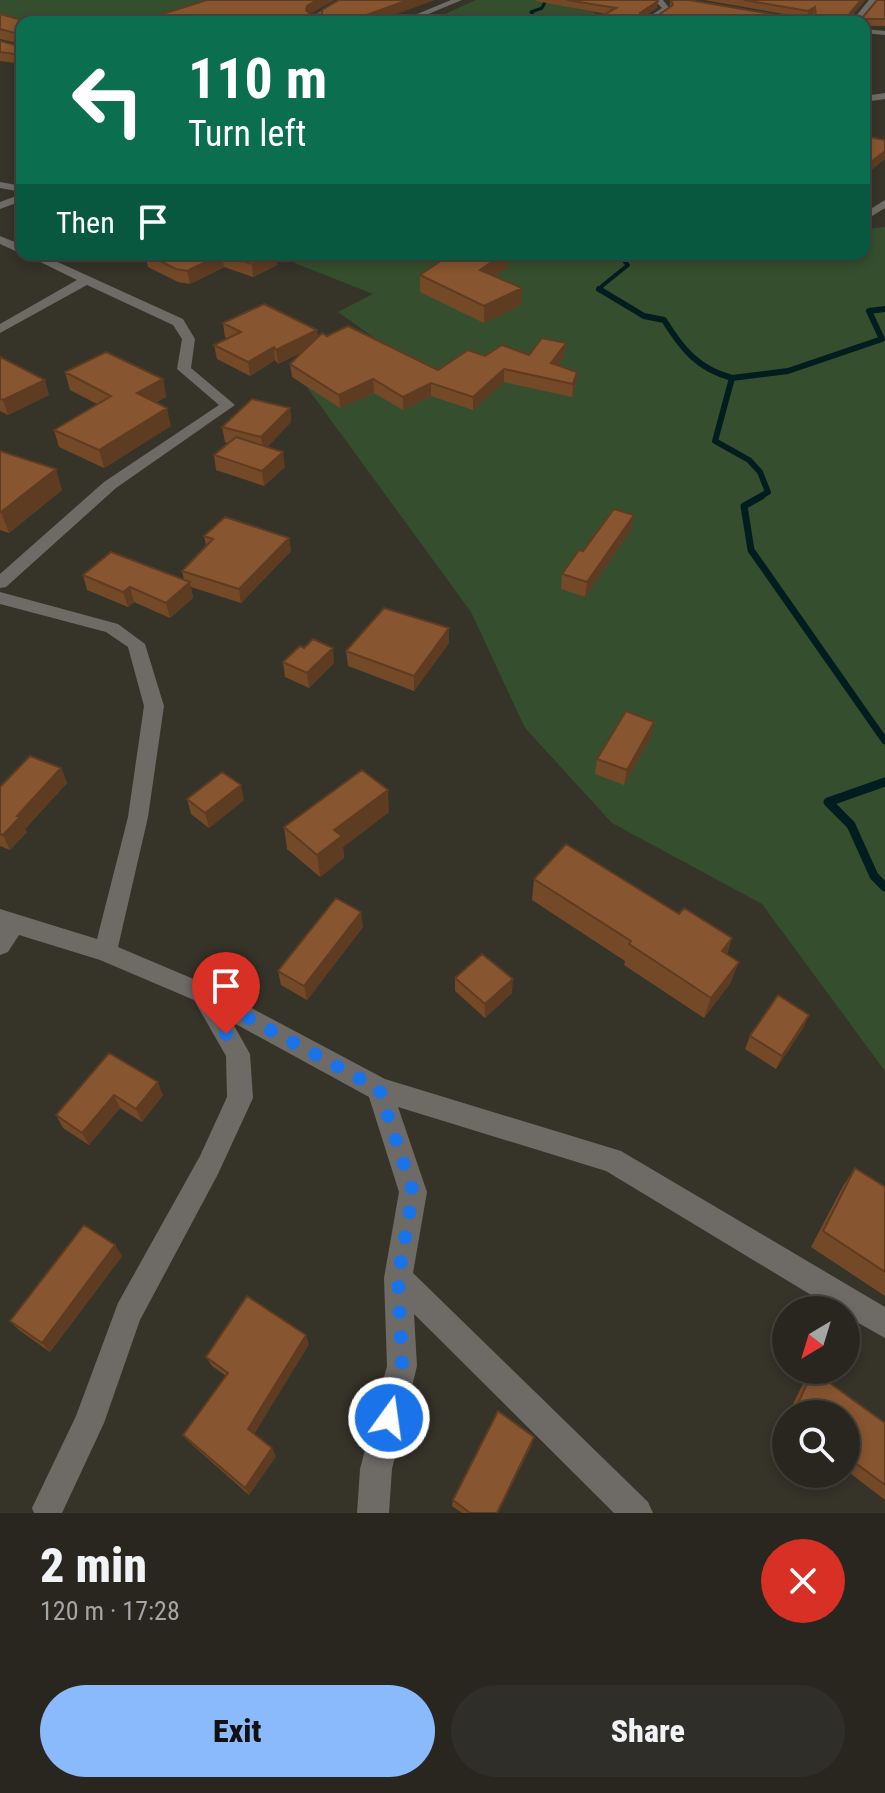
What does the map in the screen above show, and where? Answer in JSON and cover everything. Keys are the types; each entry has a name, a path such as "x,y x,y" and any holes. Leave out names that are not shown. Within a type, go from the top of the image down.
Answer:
{"street":[{"path":"317,16 347,0"},
{"path":"417,16 458,0"},
{"path":"655,16 666,9 666,5 658,0"},
{"path":"860,16 873,0"},
{"path":"765,15 771,16"},
{"path":"0,583 110,485 228,405 184,369 188,332 178,322 43,260"},
{"path":"0,329 87,280"},
{"path":"0,598 112,628 136,644 154,706 138,817 105,952"},
{"path":"0,945 7,921 105,952 202,993 379,1089 612,1160 885,1323"},
{"path":"50,1511 89,1423 128,1313 209,1165 240,1098 238,1054 202,993"},
{"path":"373,1513 376,1469 402,1366 398,1278 413,1192 379,1089"},
{"path":"398,1278 637,1513"}],"green space":[{"path":"0,0 309,0 261,16 16,16 16,25 0,32"},
{"path":"476,0 586,0 569,7 594,12 598,16 440,16"},
{"path":"885,227 885,1071 762,904 612,823 525,728 471,612 306,386 376,339 338,312 373,294 287,260 870,260 870,228"}],"building":[{"path":"207,0 317,0 307,6 306,10 311,15 322,14 322,10 339,0 408,0 364,16 156,16"},
{"path":"567,0 658,1 640,16 605,14 616,8"},
{"path":"671,0 689,0 783,16 657,16 673,5"},
{"path":"744,0 861,0 851,16 816,16 815,7 808,11"},
{"path":"877,0 885,0 885,19 864,16"},
{"path":"0,14 16,18 16,33 0,29"},
{"path":"0,41 16,45 16,54 0,52"},
{"path":"870,137 885,140 885,151 871,162"},
{"path":"158,260 210,260 187,271"},
{"path":"442,260 494,260 480,270 522,288 484,306 420,275"},
{"path":"264,304 317,330 276,350 274,347 248,362 214,345 241,332 223,323"},
{"path":"348,326 438,370 468,350 485,356 502,345 529,355 542,338 566,343 551,363 577,372 573,384 504,369 473,397 431,383 403,397 373,379 339,395 290,364 322,333 327,336"},
{"path":"106,352 163,379 137,393 167,408 99,450 54,430 111,396 65,372"},
{"path":"0,357 45,380 0,399"},
{"path":"252,399 290,408 261,437 222,427"},
{"path":"236,437 283,452 262,471 214,455"},
{"path":"0,451 56,469 1,512 0,511"},
{"path":"614,509 634,515 587,582 562,574 579,550 583,551"},
{"path":"225,517 289,538 239,589 182,571 213,539 204,536"},
{"path":"111,552 190,582 166,603 130,587 123,592 83,575"},
{"path":"384,608 449,628 414,676 346,651"},
{"path":"313,639 333,648 307,673 283,662 300,646 304,648"},
{"path":"626,711 654,722 627,770 597,759"},
{"path":"30,756 61,768 17,816 20,817 3,835 0,834 0,787"},
{"path":"362,770 388,790 334,830 342,836 317,855 284,827"},
{"path":"222,772 241,785 205,813 187,799"},
{"path":"566,844 679,914 684,908 732,938 722,951 739,962 711,998 629,944 631,941 534,879"},
{"path":"336,898 361,912 304,986 278,971"},
{"path":"482,954 513,979 485,1004 455,978"},
{"path":"778,995 809,1015 782,1056 750,1036"},
{"path":"109,1053 158,1082 136,1109 114,1095 82,1133 56,1115"},
{"path":"855,1168 885,1187 885,1272 823,1231"},
{"path":"84,1225 115,1245 42,1343 10,1321"},
{"path":"247,1296 306,1335 248,1429 272,1448 245,1488 183,1435 228,1373 206,1357"},
{"path":"807,1384 831,1384 853,1400 800,1400"},
{"path":"860,1405 885,1423 885,1485 860,1466"},
{"path":"498,1411 534,1437 497,1513 470,1513 453,1500"}],"waterway":[{"path":"534,16 531,12 542,8 546,0"},
{"path":"600,289 628,265 623,260"},
{"path":"600,289 644,316 664,320 677,340 700,363 732,378"},
{"path":"600,289 602,291"},
{"path":"732,378 788,371 882,339 869,311 885,309"},
{"path":"732,378 715,441 749,460 760,472 768,492 758,498"},
{"path":"762,496 744,506 751,550 885,741"},
{"path":"885,782 828,802 851,825 874,876 885,887"}],"route":[{"path":"226,1034 202,993 379,1089 413,1192 398,1278 402,1366 389,1418"}]}
